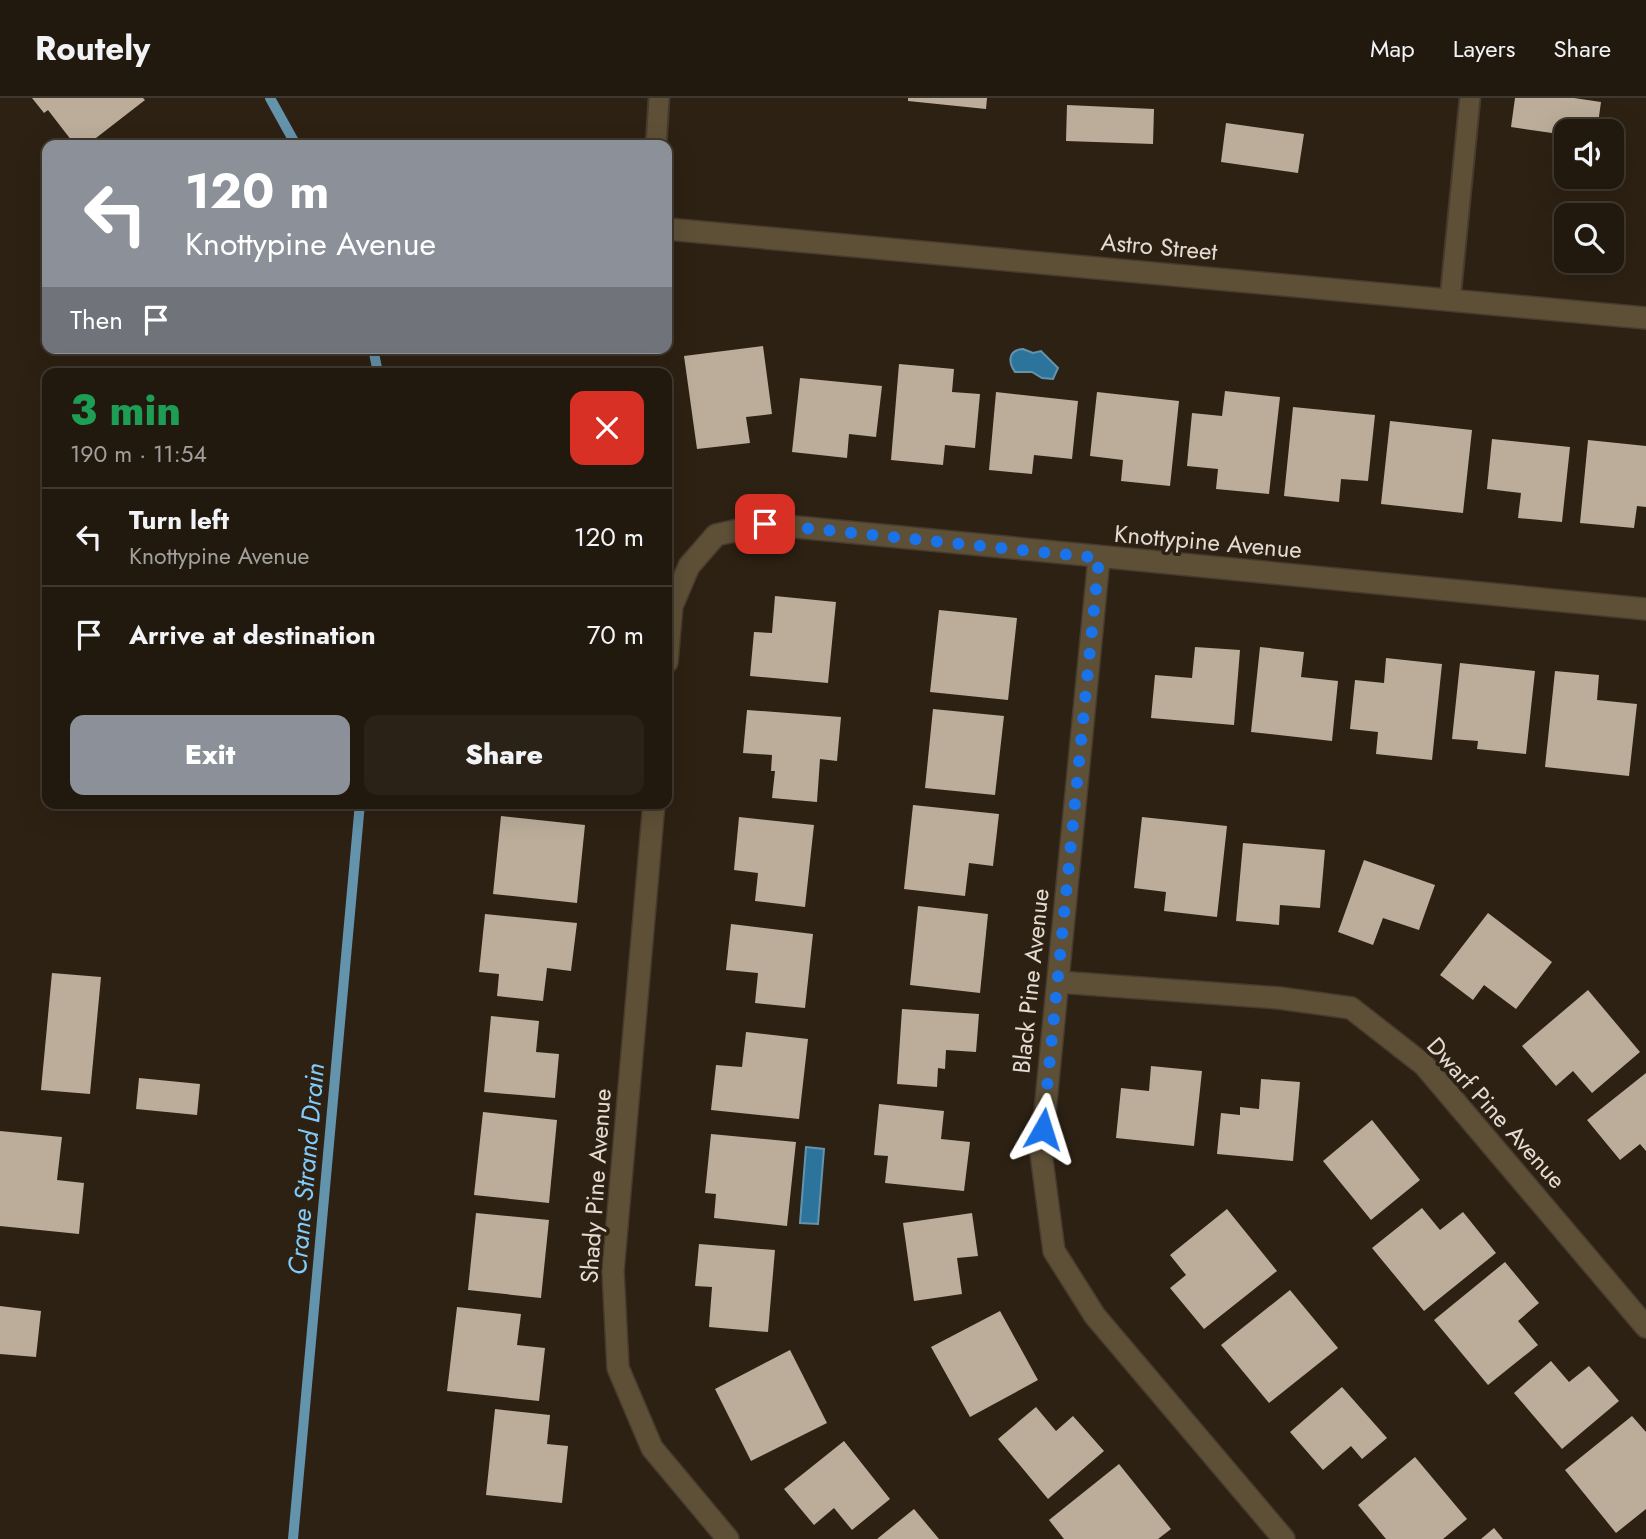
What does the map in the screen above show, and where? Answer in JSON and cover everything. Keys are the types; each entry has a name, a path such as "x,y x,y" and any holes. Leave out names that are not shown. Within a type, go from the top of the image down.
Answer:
{"street":[{"name":"Astro Street","path":"672,229 1646,318"},
{"name":"Knottypine Avenue","path":"672,606 689,566 716,535 765,524 1646,610"},
{"name":"Black Pine Avenue","path":"1099,558 1041,1153 1054,1251 1095,1316 1284,1539"},
{"name":"Shady Pine Avenue","path":"653,809 613,1270 618,1368 652,1448 728,1539"},
{"name":"Dwarf Pine Avenue","path":"1058,982 1279,998 1351,1008 1424,1065 1646,1327"}],"lane":[{"path":"656,140 659,98"},
{"path":"1450,300 1470,98"}],"water":[{"path":"1023,349 1033,353 1041,351 1058,368 1053,379 1042,378 1032,372 1015,372 1011,364 1012,354"},
{"path":"806,1147 824,1149 818,1224 800,1223"}],"building":[{"path":"32,98 145,100 93,140 71,140 48,110 44,113"},
{"path":"908,98 987,98 986,109 908,101"},
{"path":"1515,98 1574,98 1601,102 1599,119 1554,119 1554,133 1511,127"},
{"path":"1067,105 1154,109 1153,144 1066,141"},
{"path":"1226,123 1304,134 1298,173 1221,162"},
{"path":"763,346 772,414 746,417 750,443 697,449 684,356"},
{"path":"899,364 954,369 952,392 980,394 975,448 945,445 943,465 891,460"},
{"path":"800,378 882,386 876,437 849,434 847,458 792,452"},
{"path":"1225,391 1280,397 1269,494 1216,489 1218,469 1187,466 1192,413 1222,416"},
{"path":"996,392 1078,401 1072,459 1034,455 1032,474 989,470"},
{"path":"1097,392 1179,401 1170,486 1121,481 1123,460 1090,456"},
{"path":"1293,407 1375,415 1368,481 1341,479 1339,502 1284,496"},
{"path":"1390,421 1472,430 1463,513 1381,504"},
{"path":"1492,439 1570,447 1562,522 1518,518 1521,493 1487,489"},
{"path":"1588,440 1646,446 1646,507 1637,506 1634,528 1580,523"},
{"path":"775,596 836,602 828,683 750,676 754,632 772,633"},
{"path":"939,610 1017,618 1008,700 930,692"},
{"path":"1195,647 1240,650 1234,725 1151,718 1155,675 1192,678"},
{"path":"1260,647 1304,652 1301,677 1338,681 1332,741 1251,732"},
{"path":"1386,658 1442,664 1432,760 1376,754 1378,732 1350,729 1355,680 1384,683"},
{"path":"1460,663 1535,671 1526,754 1477,749 1478,741 1452,739"},
{"path":"1555,671 1599,675 1597,700 1637,704 1629,776 1545,767"},
{"path":"933,709 1004,716 995,795 925,788"},
{"path":"747,710 841,717 837,761 820,759 817,802 772,798 775,771 771,771 772,755 743,753"},
{"path":"913,805 999,814 993,866 969,863 965,896 904,889"},
{"path":"501,816 585,825 577,903 493,894"},
{"path":"739,817 814,825 805,907 755,901 758,873 734,870"},
{"path":"1142,817 1227,826 1217,917 1164,911 1166,892 1134,888"},
{"path":"1243,843 1325,850 1320,908 1280,905 1279,925 1236,921"},
{"path":"1364,860 1435,885 1419,930 1383,918 1373,945 1338,932"},
{"path":"918,906 988,914 980,993 910,985"},
{"path":"1488,913 1552,962 1516,1009 1484,985 1473,1000 1440,975"},
{"path":"485,914 577,923 571,971 547,968 543,1001 497,996 499,974 479,972"},
{"path":"731,924 813,934 805,1008 755,1003 758,973 726,970"},
{"path":"52,973 101,977 90,1094 41,1090"},
{"path":"1588,990 1640,1052 1592,1093 1573,1071 1556,1086 1522,1046"},
{"path":"902,1009 979,1014 976,1052 946,1050 945,1069 938,1068 937,1087 897,1084"},
{"path":"491,1016 539,1021 536,1052 559,1054 555,1098 484,1092"},
{"path":"746,1032 808,1039 799,1119 711,1110 716,1065 742,1067"},
{"path":"1151,1066 1202,1071 1194,1146 1116,1138 1121,1088 1149,1091"},
{"path":"1646,1073 1646,1151 1640,1144 1620,1160 1587,1120"},
{"path":"139,1078 200,1084 197,1115 136,1109"},
{"path":"1261,1079 1300,1082 1293,1161 1217,1154 1221,1113 1240,1115 1240,1107 1259,1109"},
{"path":"879,1104 944,1111 941,1139 970,1142 964,1191 885,1183 888,1156 874,1155"},
{"path":"483,1112 557,1120 549,1203 474,1195"},
{"path":"1372,1120 1420,1180 1371,1220 1323,1161"},
{"path":"0,1131 62,1137 57,1180 84,1183 79,1234 0,1226"},
{"path":"711,1134 796,1142 787,1226 714,1218 716,1194 705,1193"},
{"path":"1422,1208 1440,1230 1463,1212 1496,1253 1424,1311 1372,1248"},
{"path":"1227,1209 1277,1271 1204,1329 1170,1288 1186,1275 1170,1255"},
{"path":"476,1213 549,1220 541,1298 468,1290"},
{"path":"972,1213 978,1256 957,1258 962,1294 914,1301 903,1223"},
{"path":"699,1244 775,1250 768,1332 709,1327 712,1287 695,1286"},
{"path":"1505,1262 1539,1303 1518,1321 1538,1345 1488,1385 1434,1320"},
{"path":"1290,1290 1338,1348 1269,1403 1221,1345"},
{"path":"0,1306 41,1311 36,1357 0,1354"},
{"path":"457,1307 521,1314 517,1345 545,1348 539,1401 447,1391"},
{"path":"1000,1311 1038,1380 970,1417 931,1347"},
{"path":"790,1350 827,1423 751,1461 715,1389"},
{"path":"1551,1361 1569,1382 1589,1366 1619,1401 1562,1449 1514,1393"},
{"path":"1342,1387 1387,1438 1362,1459 1351,1446 1323,1470 1290,1432"},
{"path":"1036,1407 1056,1431 1073,1416 1104,1451 1048,1499 998,1439"},
{"path":"495,1409 550,1415 547,1444 568,1446 562,1503 486,1495"},
{"path":"1632,1416 1646,1432 1646,1509 1616,1533 1565,1470"},
{"path":"844,1441 890,1499 852,1530 834,1508 814,1525 784,1489"},
{"path":"1415,1457 1467,1519 1443,1539 1386,1539 1358,1505"},
{"path":"1119,1464 1171,1529 1158,1539 1064,1539 1049,1520"},
{"path":"914,1509 939,1539 877,1539"},
{"path":"1494,1528 1503,1539 1481,1539"}],"waterway":[{"name":"Crane Strand Drain","path":"270,98 293,140"},
{"name":"Crane Strand Drain","path":"374,354 377,368"},
{"name":"Crane Strand Drain","path":"293,1539 359,809"}],"route":[{"path":"765,524 1099,558 1043,1129"}]}
